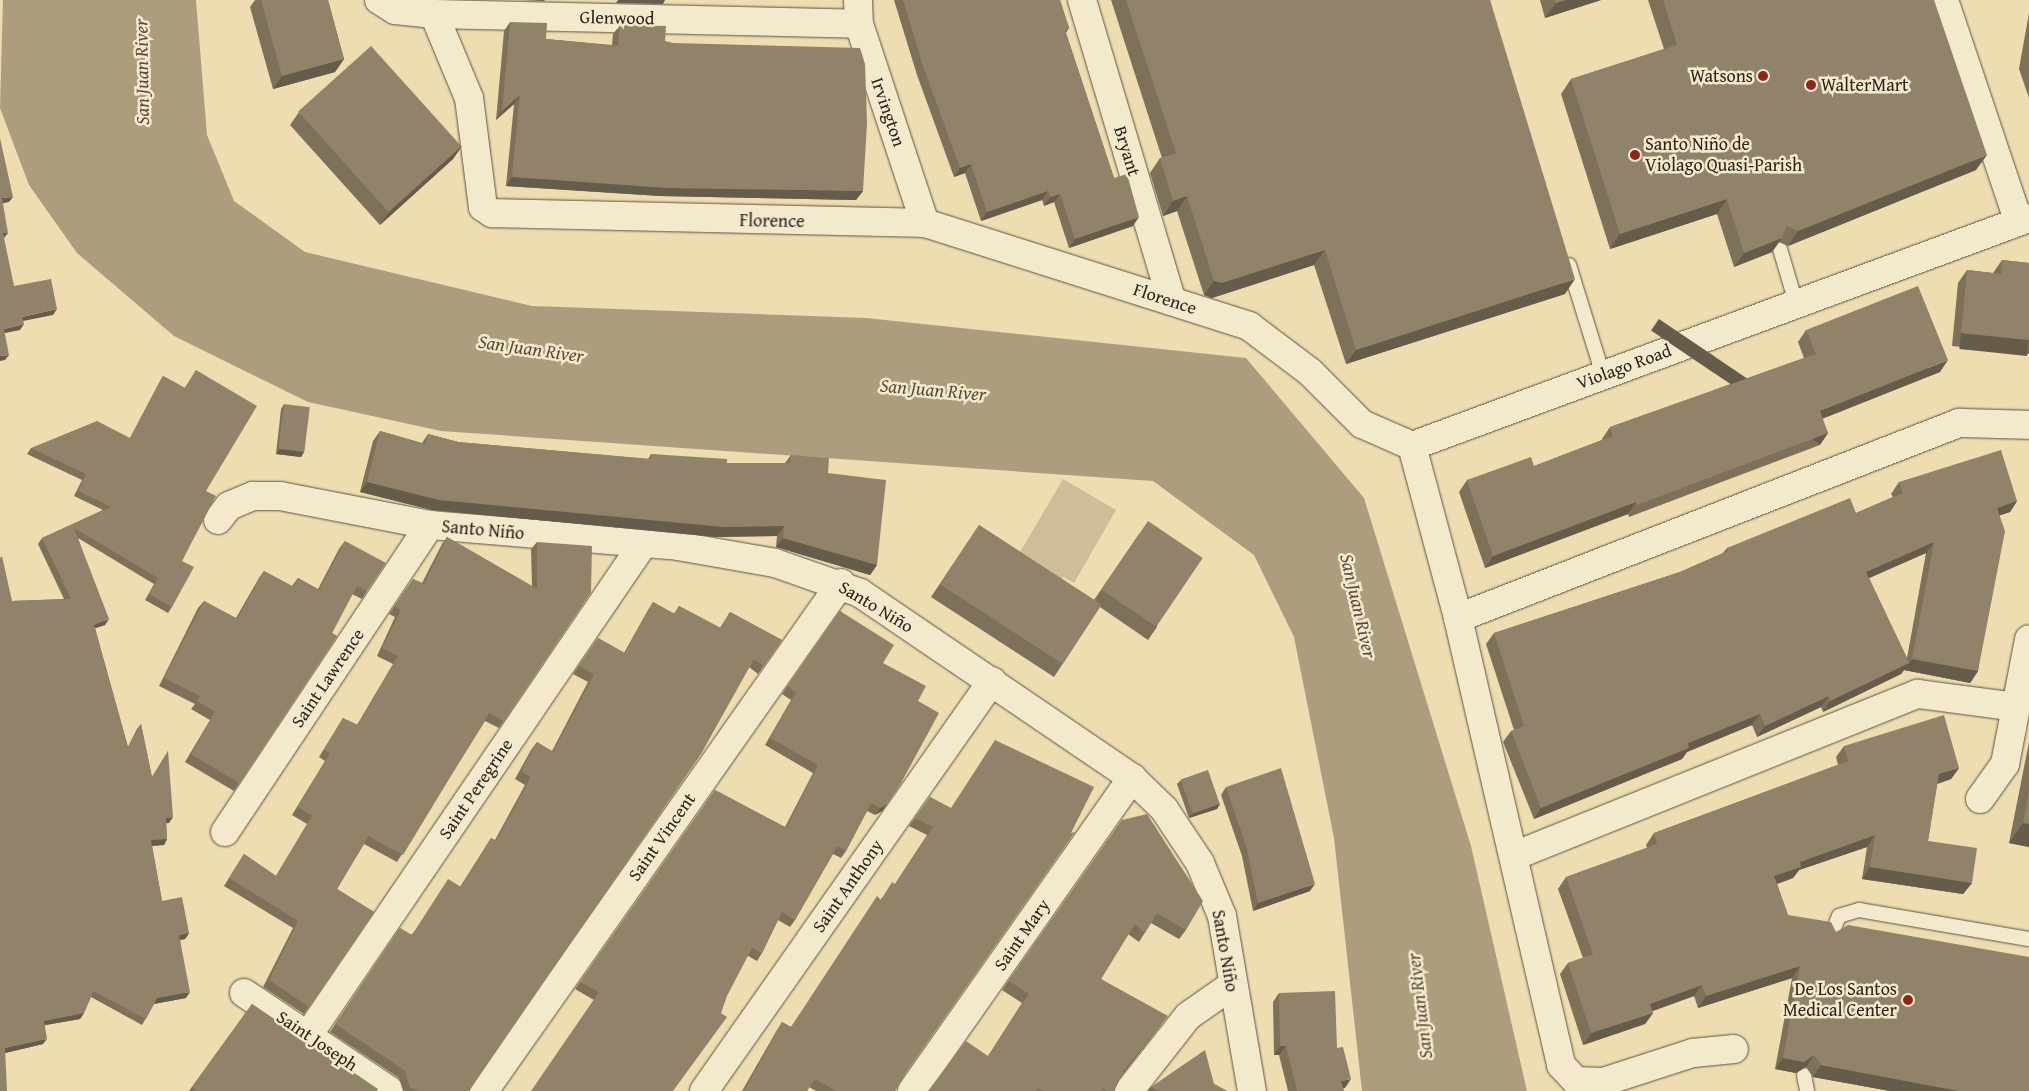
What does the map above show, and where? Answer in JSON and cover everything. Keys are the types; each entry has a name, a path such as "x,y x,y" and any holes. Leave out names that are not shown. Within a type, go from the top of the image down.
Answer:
{"street":[{"name":"Glenwood","path":"379,0 395,10 434,14 858,12"},
{"name":"Bryant","path":"1082,0 1172,301"},
{"path":"1944,0 2024,219"},
{"name":"Irvington","path":"858,12 925,224"},
{"name":"Florence","path":"434,14 469,98 483,207 492,214 925,224 1248,326 1310,372 1362,424 1412,446"},
{"name":"Violago Road","path":"1412,446 2024,219"},
{"path":"1458,618 1959,423 2029,425"},
{"path":"1412,446 1458,618 1561,1065 1576,1082 1603,1082 1693,1053 1734,1049"},
{"name":"Santo Niño","path":"218,520 237,502 253,496 280,496 430,525 643,544 775,563 841,583 992,681 1132,778 1164,809 1200,863 1222,916 1231,986 1252,1091"},
{"name":"Saint Lawrence","path":"225,832 430,525"},
{"name":"Saint Peregrine","path":"309,1034 643,544"},
{"name":"Saint Vincent","path":"484,1091 841,583"},
{"path":"1980,799 2005,764 2018,707 2029,639"},
{"name":"Saint Anthony","path":"704,1091 992,681"},
{"path":"1514,856 1918,694 2018,707"},
{"name":"Saint Mary","path":"912,1091 1132,778"},
{"path":"1129,1091 1188,1016 1231,986"},
{"name":"Saint Joseph","path":"244,993 309,1034 390,1091"}],"lane":[{"path":"1780,249 1796,302"},
{"path":"1565,251 1603,375"},
{"path":"1831,935 1839,916 1858,910 2029,939"},
{"path":"1804,1075 1807,1091"}],"shaded area":[{"path":"1063,479 1116,510 1074,583 1063,577 1055,589 1013,564"}],"water":[{"name":"San Juan River","path":"3,0 196,0 207,135 234,201 305,252 532,306 866,318 1246,358 1364,498 1471,846 1527,1091 1362,1091 1334,838 1294,637 1254,555 1153,481 441,431 308,402 174,336 77,253 29,185 0,108"}],"building":[{"path":"261,0 328,0 344,59 282,76"},
{"path":"903,0 1060,0 1069,28 1065,30 1114,178 1127,174 1139,217 1075,239 1060,194 1050,197 1048,191 987,212 971,164 960,168 923,66"},
{"path":"1126,0 1490,0 1575,279 1356,350 1325,250 1222,283 1214,281 1187,196 1173,201 1160,158 1176,153"},
{"path":"1554,0 1566,0 1556,3"},
{"name":"WalterMart","path":"1663,0 1934,0 1987,155 1798,231 1787,226 1782,238 1744,253 1727,199 1620,234 1571,79 1677,45"},
{"path":"510,22 547,23 546,39 618,46 620,25 666,26 665,41 673,43 860,48 865,64 867,123 863,191 666,188 512,177 520,95 502,111"},
{"path":"371,46 461,146 389,212 298,112"},
{"path":"0,138 13,197 2,198 8,233 3,233 14,286 51,279 57,309 22,317 24,324 4,329 9,355 0,356"},
{"path":"2002,260 2029,263 2029,340 1961,333 1967,270 2001,274"},
{"path":"1918,286 1948,360 1820,411 1828,433 1637,505 1636,502 1493,556 1467,480 1531,457 1534,466 1613,436 1610,427 1816,354 1806,330"},
{"path":"196,370 257,406 206,491 216,496 182,561 194,567 172,607 149,594 158,578 74,528 109,619 94,625 128,748 141,724 152,778 168,751 173,817 166,818 167,839 151,840 162,901 182,897 189,933 179,935 190,992 157,998 146,1019 93,991 84,1013 44,1021 47,1039 5,1048 7,1091 0,1091 0,558 2,556 12,601 71,599 42,538 111,507 78,491 86,474 31,448 97,421 130,438 163,376 185,388"},
{"path":"284,404 310,407 304,452 279,449"},
{"path":"380,431 425,444 428,434 458,442 651,459 651,454 727,459 727,463 790,463 791,455 829,458 828,473 886,480 877,565 783,538 784,526 723,527 439,500 367,482"},
{"path":"2001,450 2017,501 1997,508 2005,531 1978,671 1912,659 1934,542 1866,572 1909,663 1830,701 1829,696 1765,726 1760,714 1688,743 1689,748 1541,808 1511,731 1524,726 1494,633 1680,572 1728,551 1727,548 1850,498 1856,513 1903,493 1899,482"},
{"path":"1148,521 1203,558 1156,627 1102,590"},
{"path":"979,525 1101,605 1063,664 940,585"},
{"path":"447,537 537,589 537,542 592,546 591,592 504,721 489,713 403,855 368,836 337,889 374,912 309,1007 269,980 298,921 229,878 244,854 276,876 312,816 298,807 330,753 324,750 343,718 358,725 398,656 382,648 401,610 395,606 413,579 424,584"},
{"path":"345,541 386,563 367,591 357,586 332,633 337,636 239,783 191,754 215,712 197,701 200,696 164,678 204,601 237,619 264,571 293,587 298,578 319,590"},
{"path":"653,602 675,614 679,606 721,628 730,612 782,640 764,666 754,659 701,754 469,1091 418,1091 410,1087 404,1070 335,1024 400,928 412,935 448,879 461,887 491,838 496,841 531,777 521,771 537,742 553,752 594,674 579,666 598,638 625,653"},
{"path":"840,611 894,645 883,663 926,686 918,701 939,713 901,783 887,804 880,808 871,803 846,851 837,846 795,920 782,912 762,953 752,948 727,996 721,1013 727,1017 673,1091 531,1091 599,992 580,982 715,790 786,828 818,765 770,738 796,693 788,686"},
{"path":"1944,715 1959,768 1939,774 1928,841 1977,848 1972,883 1870,867 1875,835 1800,862 1801,867 1774,876 1788,915 1831,922 1836,932 1848,925 2029,957 2029,1091 1959,1091 1821,1065 1814,1055 1804,1062 1783,1058 1800,966 1706,996 1702,985 1650,1004 1653,1013 1591,1033 1568,963 1593,954 1566,877 1657,844 1654,833 1848,761 1844,746"},
{"path":"995,740 1094,787 1071,833 1075,832 895,1091 836,1091 815,1079 807,1091 744,1091 782,1022 791,1027 877,896 881,900 892,882 895,884 933,827 915,818 930,797 951,808"},
{"path":"1281,768 1315,884 1258,903 1247,849 1226,787"},
{"path":"1208,770 1220,804 1192,813 1181,779"},
{"path":"2029,792 2029,824 2023,823"},
{"path":"1147,814 1203,901 1186,930 1157,913 1145,933 1135,924 1101,979 1168,1016 1123,1072 1114,1091 1107,1091 1103,1088 1101,1091 1044,1091 1038,1088 1036,1091 928,1091 966,1041 988,1056 1029,994 1009,981 1122,820"},
{"path":"1335,991 1337,1048 1343,1047 1351,1079 1341,1081 1344,1091 1297,1091 1286,1046 1280,1046 1279,993"},
{"path":"252,1004 378,1089 377,1091 197,1091 192,1087"},
{"path":"1205,1050 1214,1084 1227,1091 1158,1091 1151,1087"}],"place":[{"name":"Watsons","path":"1763,76"},
{"name":"WalterMart","path":"1811,85"},
{"name":"Santo Niño de Violago Quasi-Parish","path":"1635,155"},
{"name":"De Los Santos Medical Center","path":"1908,1000"}]}
